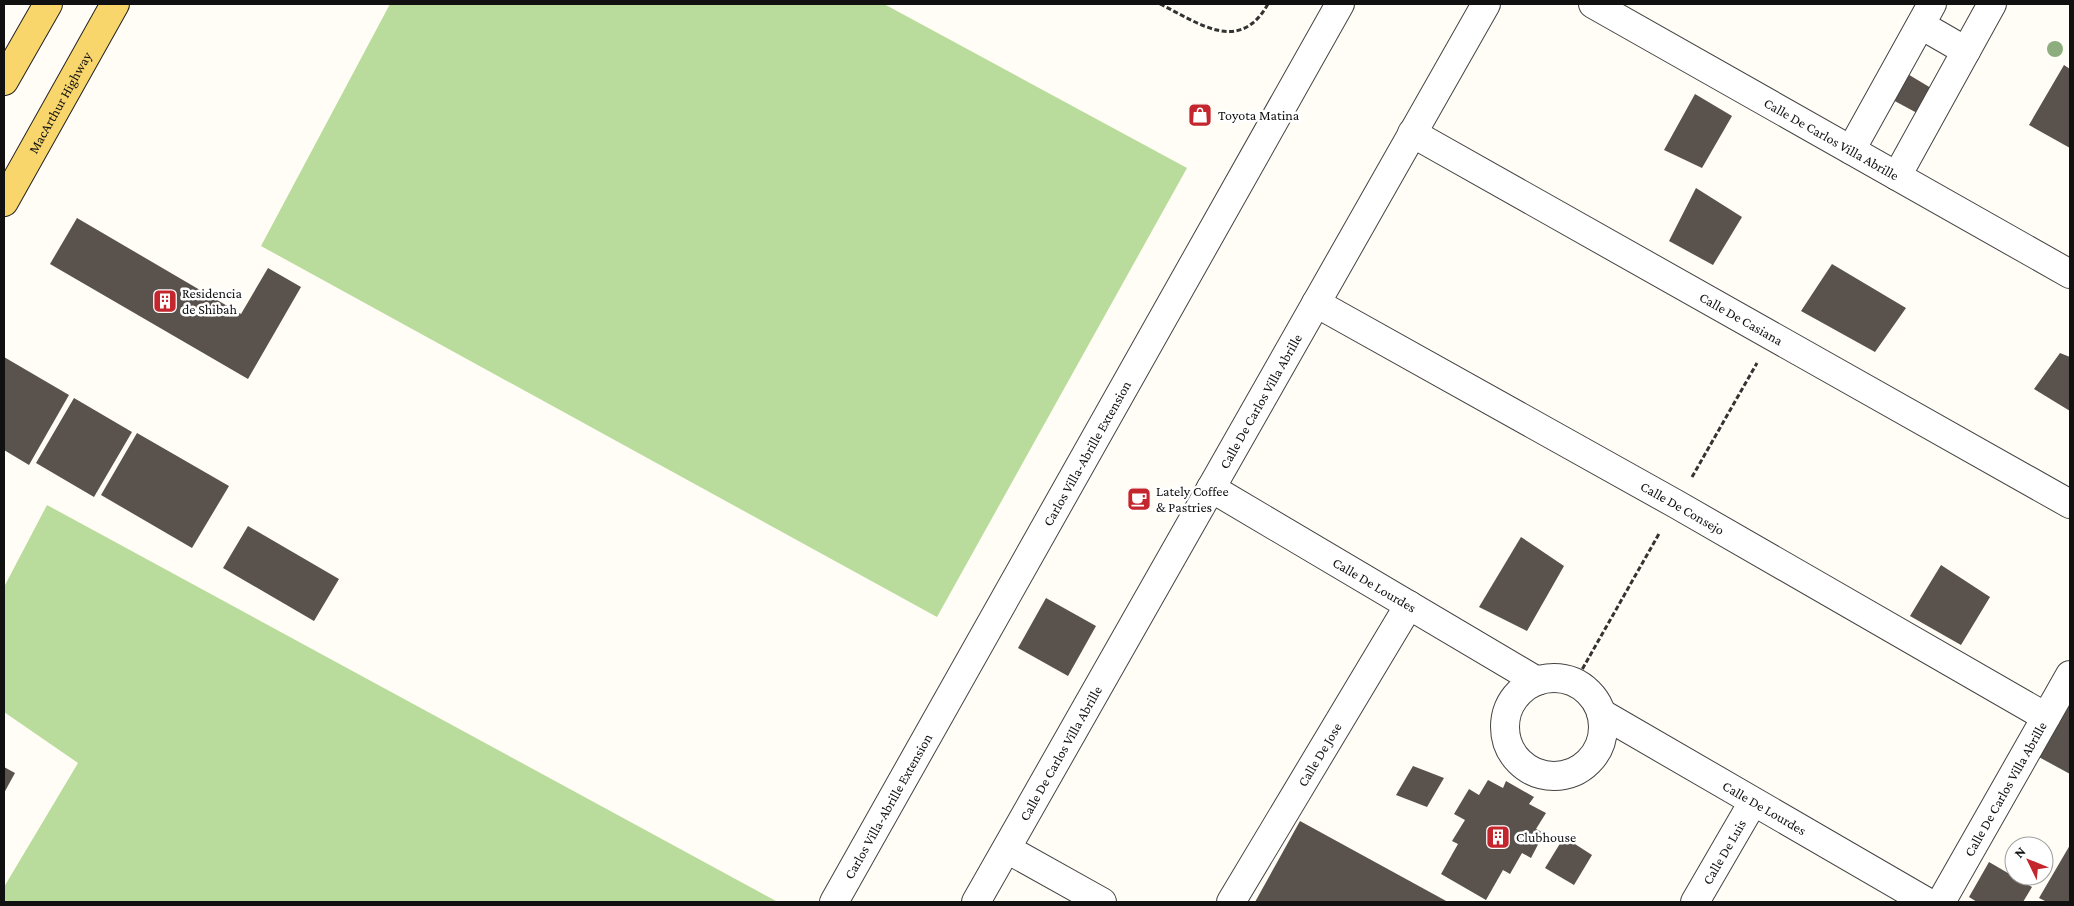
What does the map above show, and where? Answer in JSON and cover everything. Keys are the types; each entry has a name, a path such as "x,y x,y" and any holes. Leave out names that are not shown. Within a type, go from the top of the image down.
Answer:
{"main road":[{"path":"4,81 48,4"},
{"name":"MacArthur Highway","path":"4,202 115,4"}],"street":[{"name":"Carlos Villa-Abrille Extension","path":"834,902 1340,4"},
{"name":"Calle De Carlos Villa Abrille","path":"976,902 1486,4"},
{"name":"Calle De Carlos Villa Abrille","path":"1593,4 2070,274"},
{"path":"1897,176 1992,4"},
{"path":"1851,150 1926,15 1966,51"},
{"name":"Calle De Casiana","path":"1412,133 2070,504"},
{"name":"Calle De Consejo","path":"1316,303 1668,500 2046,717"},
{"name":"Calle De Lourdes","path":"1211,488 1537,681"},
{"name":"Calle De Jose","path":"1231,902 1409,605"},
{"name":"Calle De Carlos Villa Abrille","path":"1941,902 2070,675"},
{"path":"1556,678 1575,682 1596,700 1601,714 1603,728 1600,743 1593,756 1582,767 1568,774 1553,776 1538,774 1514,756 1507,742 1505,728 1507,713 1514,699 1524,688 1537,681 1556,678"},
{"name":"Calle De Lourdes","path":"1601,714 1927,902"},
{"name":"Calle De Luis","path":"1695,902 1753,802"},
{"path":"1007,849 1102,902"}],"path":[{"path":"1160,4 1209,28 1237,32 1252,24 1268,4"}],"green space":[{"path":"390,4 884,4 1187,168 937,617 261,246"},
{"path":"47,505 776,901 4,902 4,887 78,763 4,712 4,587"}],"building":[{"path":"2064,65 2070,69 2070,148 2029,125"},
{"path":"1906,73 1931,88 1917,113 1891,99"},
{"path":"1695,94 1732,116 1702,168 1664,150"},
{"path":"1696,188 1742,217 1713,265 1669,241"},
{"name":"Residencia de Shibah","path":"77,218 241,314 268,268 301,287 248,379 50,264"},
{"path":"1832,264 1906,308 1875,352 1801,311"},
{"path":"2060,353 2070,357 2070,411 2034,389"},
{"path":"4,357 69,395 29,465 4,450"},
{"path":"74,398 132,432 94,497 36,463"},
{"path":"137,433 229,486 192,548 101,495"},
{"path":"248,526 339,579 314,621 223,568"},
{"path":"1521,537 1564,566 1527,631 1479,607"},
{"path":"1941,565 1990,597 1961,645 1910,616"},
{"path":"1046,598 1096,626 1068,676 1018,648"},
{"path":"2070,698 2070,774 2037,756"},
{"path":"1413,766 1444,778 1427,807 1396,795"},
{"path":"4,767 15,773 4,793"},
{"name":"Clubhouse","path":"1488,780 1503,788 1506,781 1534,797 1529,804 1546,813 1536,829 1544,833 1531,858 1522,853 1510,874 1503,870 1486,900 1441,874 1458,844 1452,841 1465,820 1454,814 1469,789 1479,795"},
{"path":"1300,821 1448,902 1255,902"},
{"path":"1564,837 1592,855 1574,885 1545,868"},
{"path":"2070,845 2070,902 2047,902 2039,898 2046,886 2054,886 2054,872"},
{"path":"1989,862 2004,871 2004,886 2032,887 2023,902 1977,902 1969,897"}],"place":[{"name":"Toyota Matina","path":"1200,115"},
{"name":"Residencia de Shibah","path":"165,301"},
{"name":"Lately Coffee & Pastries","path":"1139,499"},
{"name":"Clubhouse","path":"1498,837"}]}
